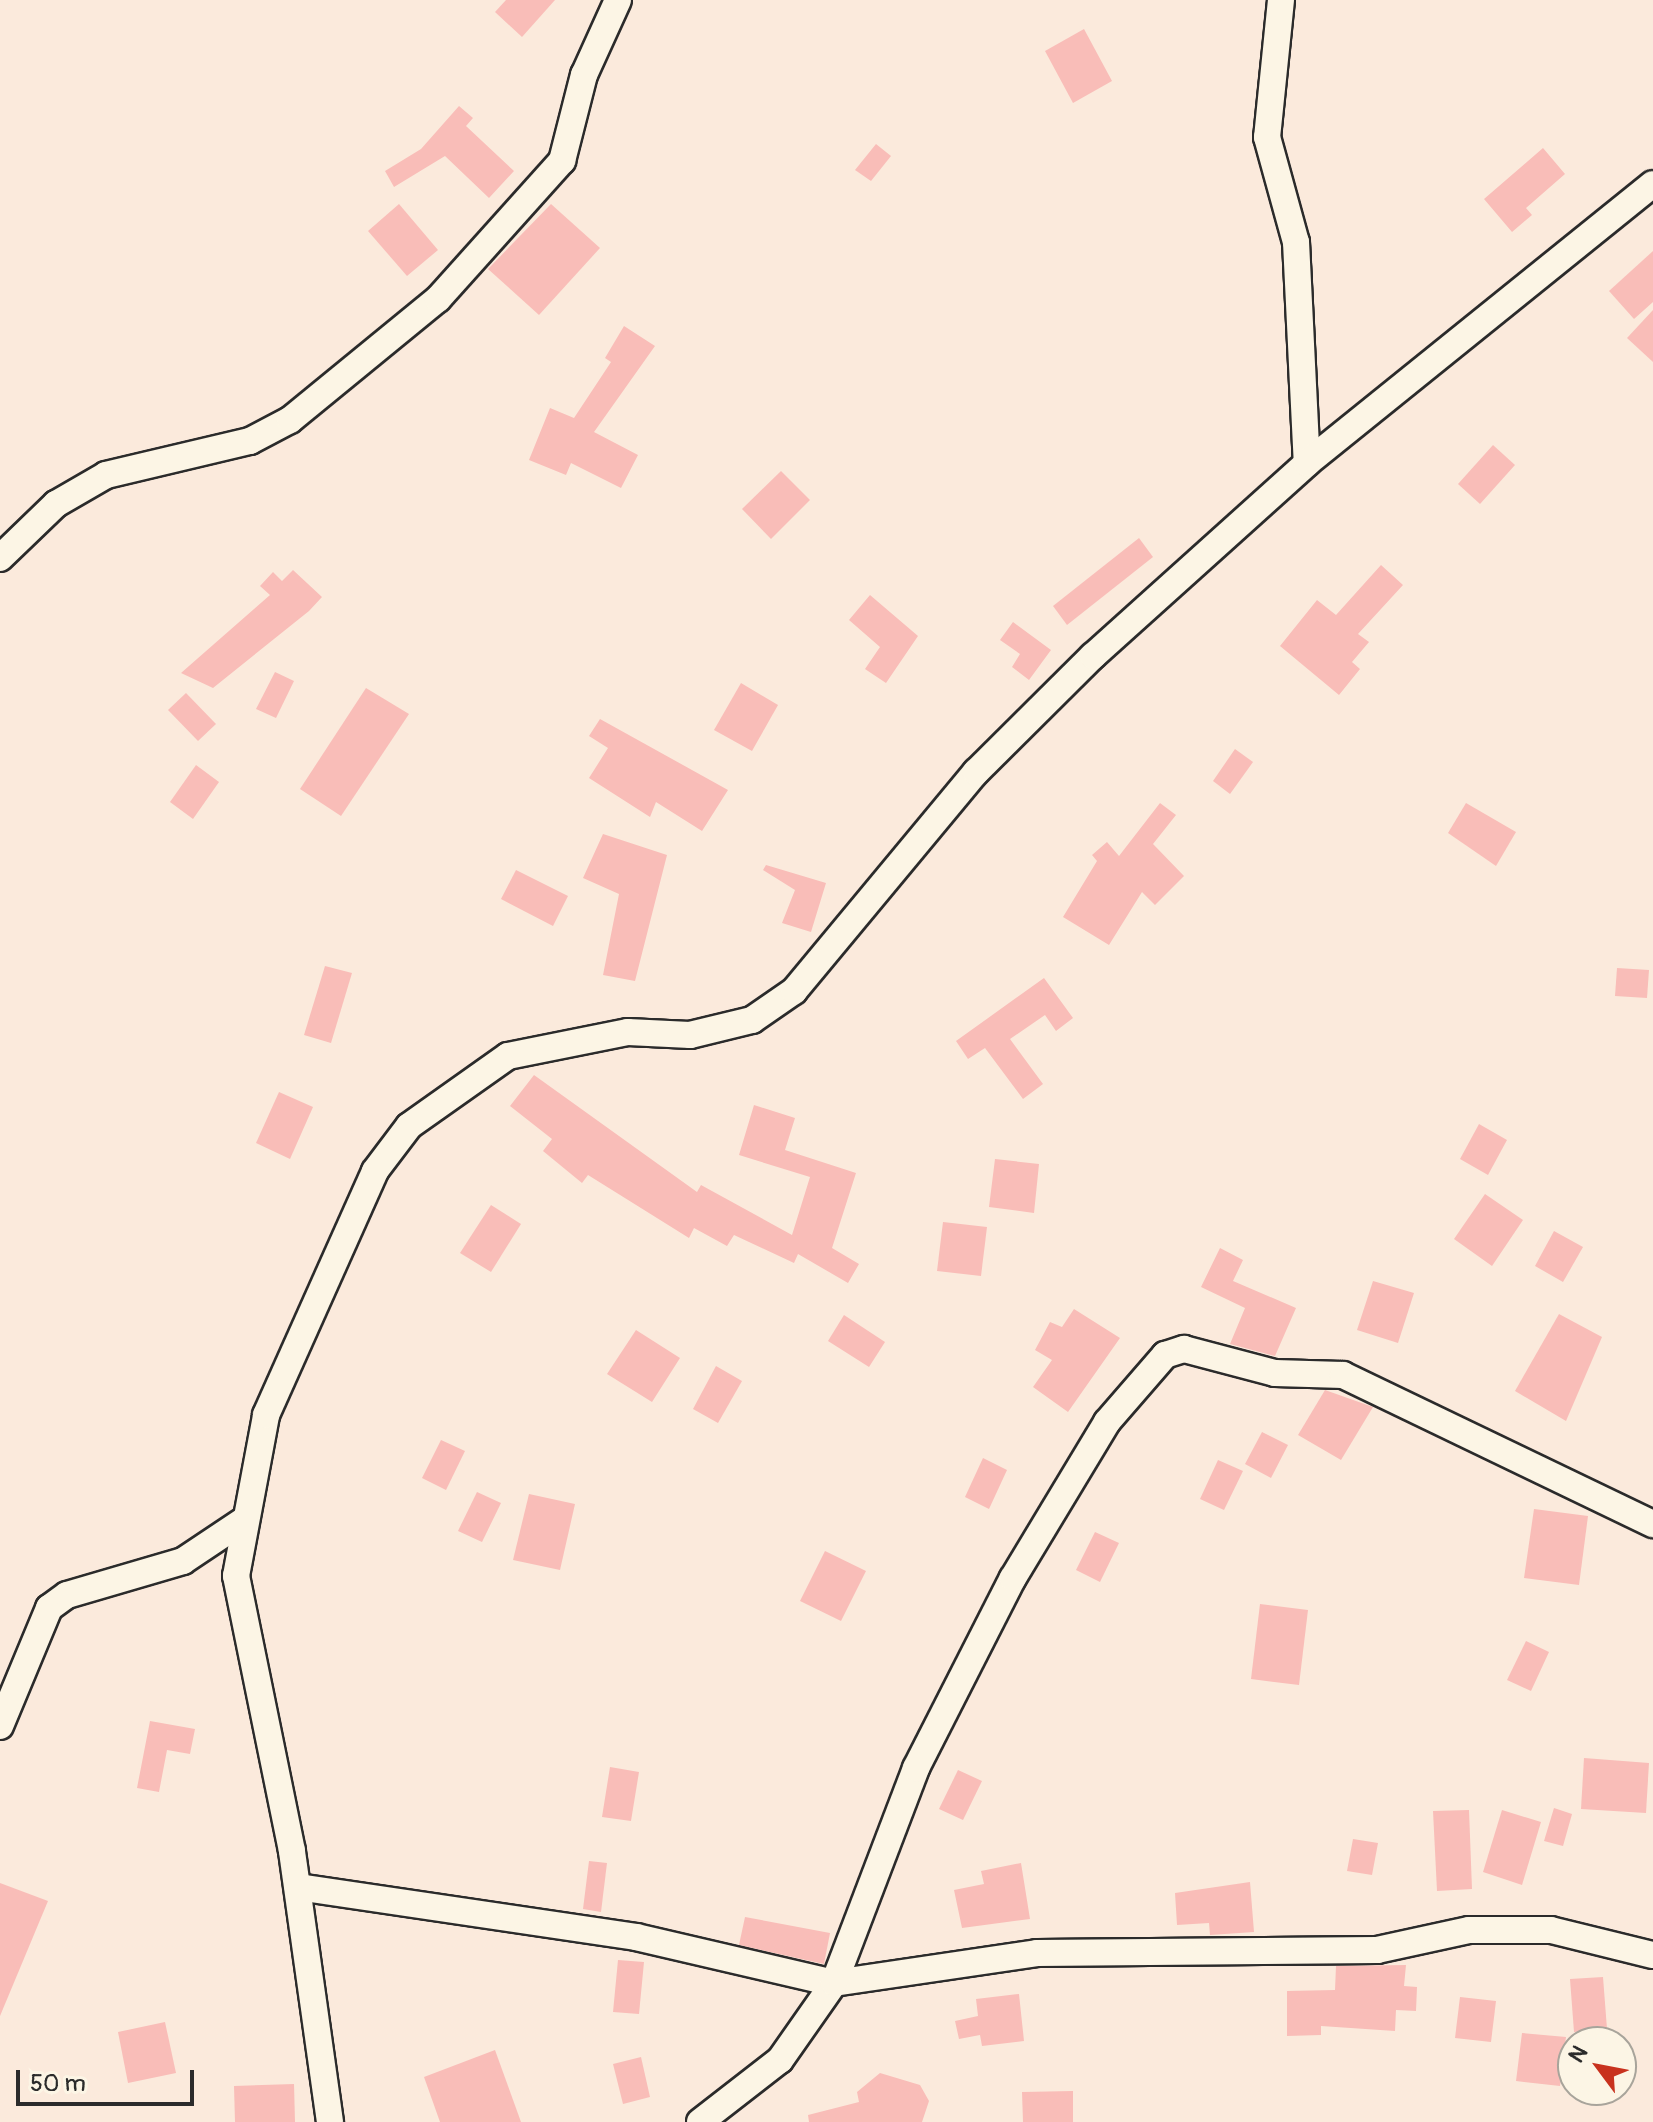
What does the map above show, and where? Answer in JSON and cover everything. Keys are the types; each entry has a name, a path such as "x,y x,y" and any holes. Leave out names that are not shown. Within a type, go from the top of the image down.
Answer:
{"street":[{"path":"0,558 56,504 106,475 250,441 290,420 438,299 562,161 584,75 618,0"},
{"path":"1281,0 1267,137 1296,242 1307,463"},
{"path":"330,2122 298,1887 236,1576 243,1521 266,1415 286,1363 375,1171 409,1126 508,1056 628,1032 690,1035 752,1020 794,991 976,772 1307,463 1653,184"},
{"path":"700,2122 780,2060 834,1983 916,1768 1013,1578 1107,1422 1165,1355 1184,1349 1275,1373 1343,1375 1653,1524"},
{"path":"0,1726 49,1608 67,1595 183,1561 243,1521"},
{"path":"298,1887 636,1937 834,1983 1037,1953 1377,1950 1469,1930 1551,1930 1653,1955"}],"building":[{"path":"506,0 555,0 522,37 495,12"},
{"path":"1084,29 1112,81 1073,103 1045,51"},
{"path":"459,106 473,118 466,126 514,171 489,198 445,156 394,187 385,171 421,149"},
{"path":"876,144 891,156 871,181 855,170"},
{"path":"1543,148 1565,174 1526,208 1532,215 1512,232 1484,199"},
{"path":"399,204 438,250 407,276 368,231"},
{"path":"551,204 600,248 539,315 488,269"},
{"path":"1653,251 1653,302 1634,319 1609,291"},
{"path":"1653,310 1653,362 1627,338"},
{"path":"624,326 655,346 594,432 638,455 621,488 571,463 566,475 529,460 550,408 574,418 611,362 605,358"},
{"path":"1493,445 1515,465 1480,504 1458,484"},
{"path":"781,471 810,500 771,539 742,509"},
{"path":"1139,538 1153,557 1067,625 1053,606"},
{"path":"1381,565 1403,585 1358,634 1369,642 1352,662 1360,669 1339,695 1280,646 1317,600 1336,615"},
{"path":"293,570 322,597 309,611 213,688 181,673 270,595 260,586 273,572 282,581"},
{"path":"870,595 918,636 886,683 865,669 880,647 849,620"},
{"path":"1013,622 1051,650 1029,680 1012,667 1020,654 1000,640"},
{"path":"275,672 294,681 276,718 256,709"},
{"path":"741,683 778,705 752,751 714,730"},
{"path":"366,688 409,714 341,816 300,789"},
{"path":"186,693 216,724 198,741 168,710"},
{"path":"600,719 728,790 702,831 656,802 650,817 589,778 608,748 589,736"},
{"path":"1235,749 1253,762 1230,794 1213,781"},
{"path":"196,765 219,782 193,819 170,802"},
{"path":"1160,803 1176,815 1153,844 1184,876 1155,905 1142,892 1109,945 1063,917 1097,861 1092,855 1107,842 1119,856"},
{"path":"1466,803 1516,832 1496,866 1448,833"},
{"path":"603,834 667,855 635,981 603,975 619,894 583,878"},
{"path":"766,865 826,883 811,932 782,923 795,890 763,870"},
{"path":"516,870 568,896 553,926 501,899"},
{"path":"325,966 352,973 331,1043 304,1035"},
{"path":"1617,968 1649,970 1647,998 1615,996"},
{"path":"1044,978 1073,1018 1056,1031 1045,1015 1010,1039 1043,1084 1023,1099 985,1048 968,1059 956,1041"},
{"path":"534,1075 697,1192 701,1185 792,1235 810,1177 739,1155 754,1105 795,1118 785,1150 856,1173 832,1248 859,1264 848,1283 798,1254 794,1263 734,1235 727,1246 694,1228 689,1238 588,1175 582,1183 543,1151 552,1139 510,1106"},
{"path":"279,1092 313,1107 290,1159 256,1143"},
{"path":"1479,1124 1507,1140 1488,1175 1460,1159"},
{"path":"995,1159 1039,1164 1034,1213 989,1207"},
{"path":"1485,1194 1523,1220 1492,1266 1454,1239"},
{"path":"491,1205 521,1224 491,1272 460,1253"},
{"path":"943,1222 987,1227 981,1276 937,1271"},
{"path":"1554,1231 1583,1247 1563,1282 1535,1266"},
{"path":"1220,1248 1243,1260 1233,1281 1296,1308 1275,1356 1230,1344 1245,1308 1201,1287"},
{"path":"1373,1281 1414,1293 1398,1343 1357,1330"},
{"path":"1074,1309 1120,1338 1068,1412 1033,1387 1052,1360 1035,1350 1050,1322 1062,1327"},
{"path":"1559,1314 1602,1337 1566,1421 1515,1391"},
{"path":"844,1315 885,1342 869,1367 828,1341"},
{"path":"636,1330 680,1358 652,1402 607,1374"},
{"path":"716,1366 742,1381 718,1423 693,1409"},
{"path":"1325,1390 1373,1407 1341,1460 1298,1435"},
{"path":"1262,1432 1288,1445 1271,1478 1245,1464"},
{"path":"441,1440 465,1451 446,1490 422,1478"},
{"path":"983,1458 1007,1470 989,1509 965,1497"},
{"path":"1218,1460 1243,1471 1224,1510 1200,1499"},
{"path":"477,1492 501,1503 482,1542 458,1531"},
{"path":"529,1494 575,1504 560,1570 513,1560"},
{"path":"1534,1509 1588,1516 1579,1585 1524,1578"},
{"path":"1095,1532 1119,1543 1100,1582 1076,1570"},
{"path":"825,1551 866,1571 841,1621 800,1601"},
{"path":"1260,1604 1308,1610 1299,1685 1251,1679"},
{"path":"1526,1641 1549,1652 1531,1691 1507,1680"},
{"path":"150,1721 195,1729 190,1754 167,1750 159,1792 137,1788"},
{"path":"1584,1758 1649,1763 1646,1813 1581,1809"},
{"path":"610,1767 639,1772 631,1821 602,1817"},
{"path":"958,1770 982,1781 963,1820 939,1809"},
{"path":"1554,1808 1572,1814 1563,1846 1544,1841"},
{"path":"1469,1810 1472,1889 1437,1891 1433,1811"},
{"path":"1502,1810 1541,1822 1522,1885 1483,1872"},
{"path":"1353,1839 1378,1843 1372,1875 1347,1871"},
{"path":"589,1861 607,1863 601,1912 583,1909"},
{"path":"1021,1863 1030,1919 962,1928 954,1890 984,1884 981,1871"},
{"path":"1250,1882 1254,1932 1210,1935 1209,1923 1177,1925 1175,1893"},
{"path":"0,1883 48,1901 0,2016"},
{"path":"745,1917 830,1933 824,1964 739,1945"},
{"path":"618,1960 644,1962 639,2014 613,2012"},
{"path":"1406,1965 1404,1986 1417,1987 1416,2011 1396,2010 1395,2031 1321,2026 1321,2035 1287,2036 1287,1991 1335,1990 1336,1966"},
{"path":"1603,1977 1607,2026 1574,2026 1570,1979"},
{"path":"1019,1994 1024,2041 982,2046 980,2035 959,2039 955,2021 978,2016 976,1999"},
{"path":"1460,1997 1496,2001 1491,2042 1455,2038"},
{"path":"165,2022 176,2073 128,2083 118,2032"},
{"path":"1522,2033 1557,2036 1557,2086 1516,2081"},
{"path":"495,2050 521,2122 440,2122 424,2077"},
{"path":"641,2057 650,2097 623,2104 613,2064"},
{"path":"880,2073 920,2085 929,2101 922,2122 809,2122 808,2115 859,2102 857,2092"},
{"path":"294,2084 295,2122 235,2122 234,2086"},
{"path":"1073,2091 1073,2122 1023,2122 1022,2092"}]}
